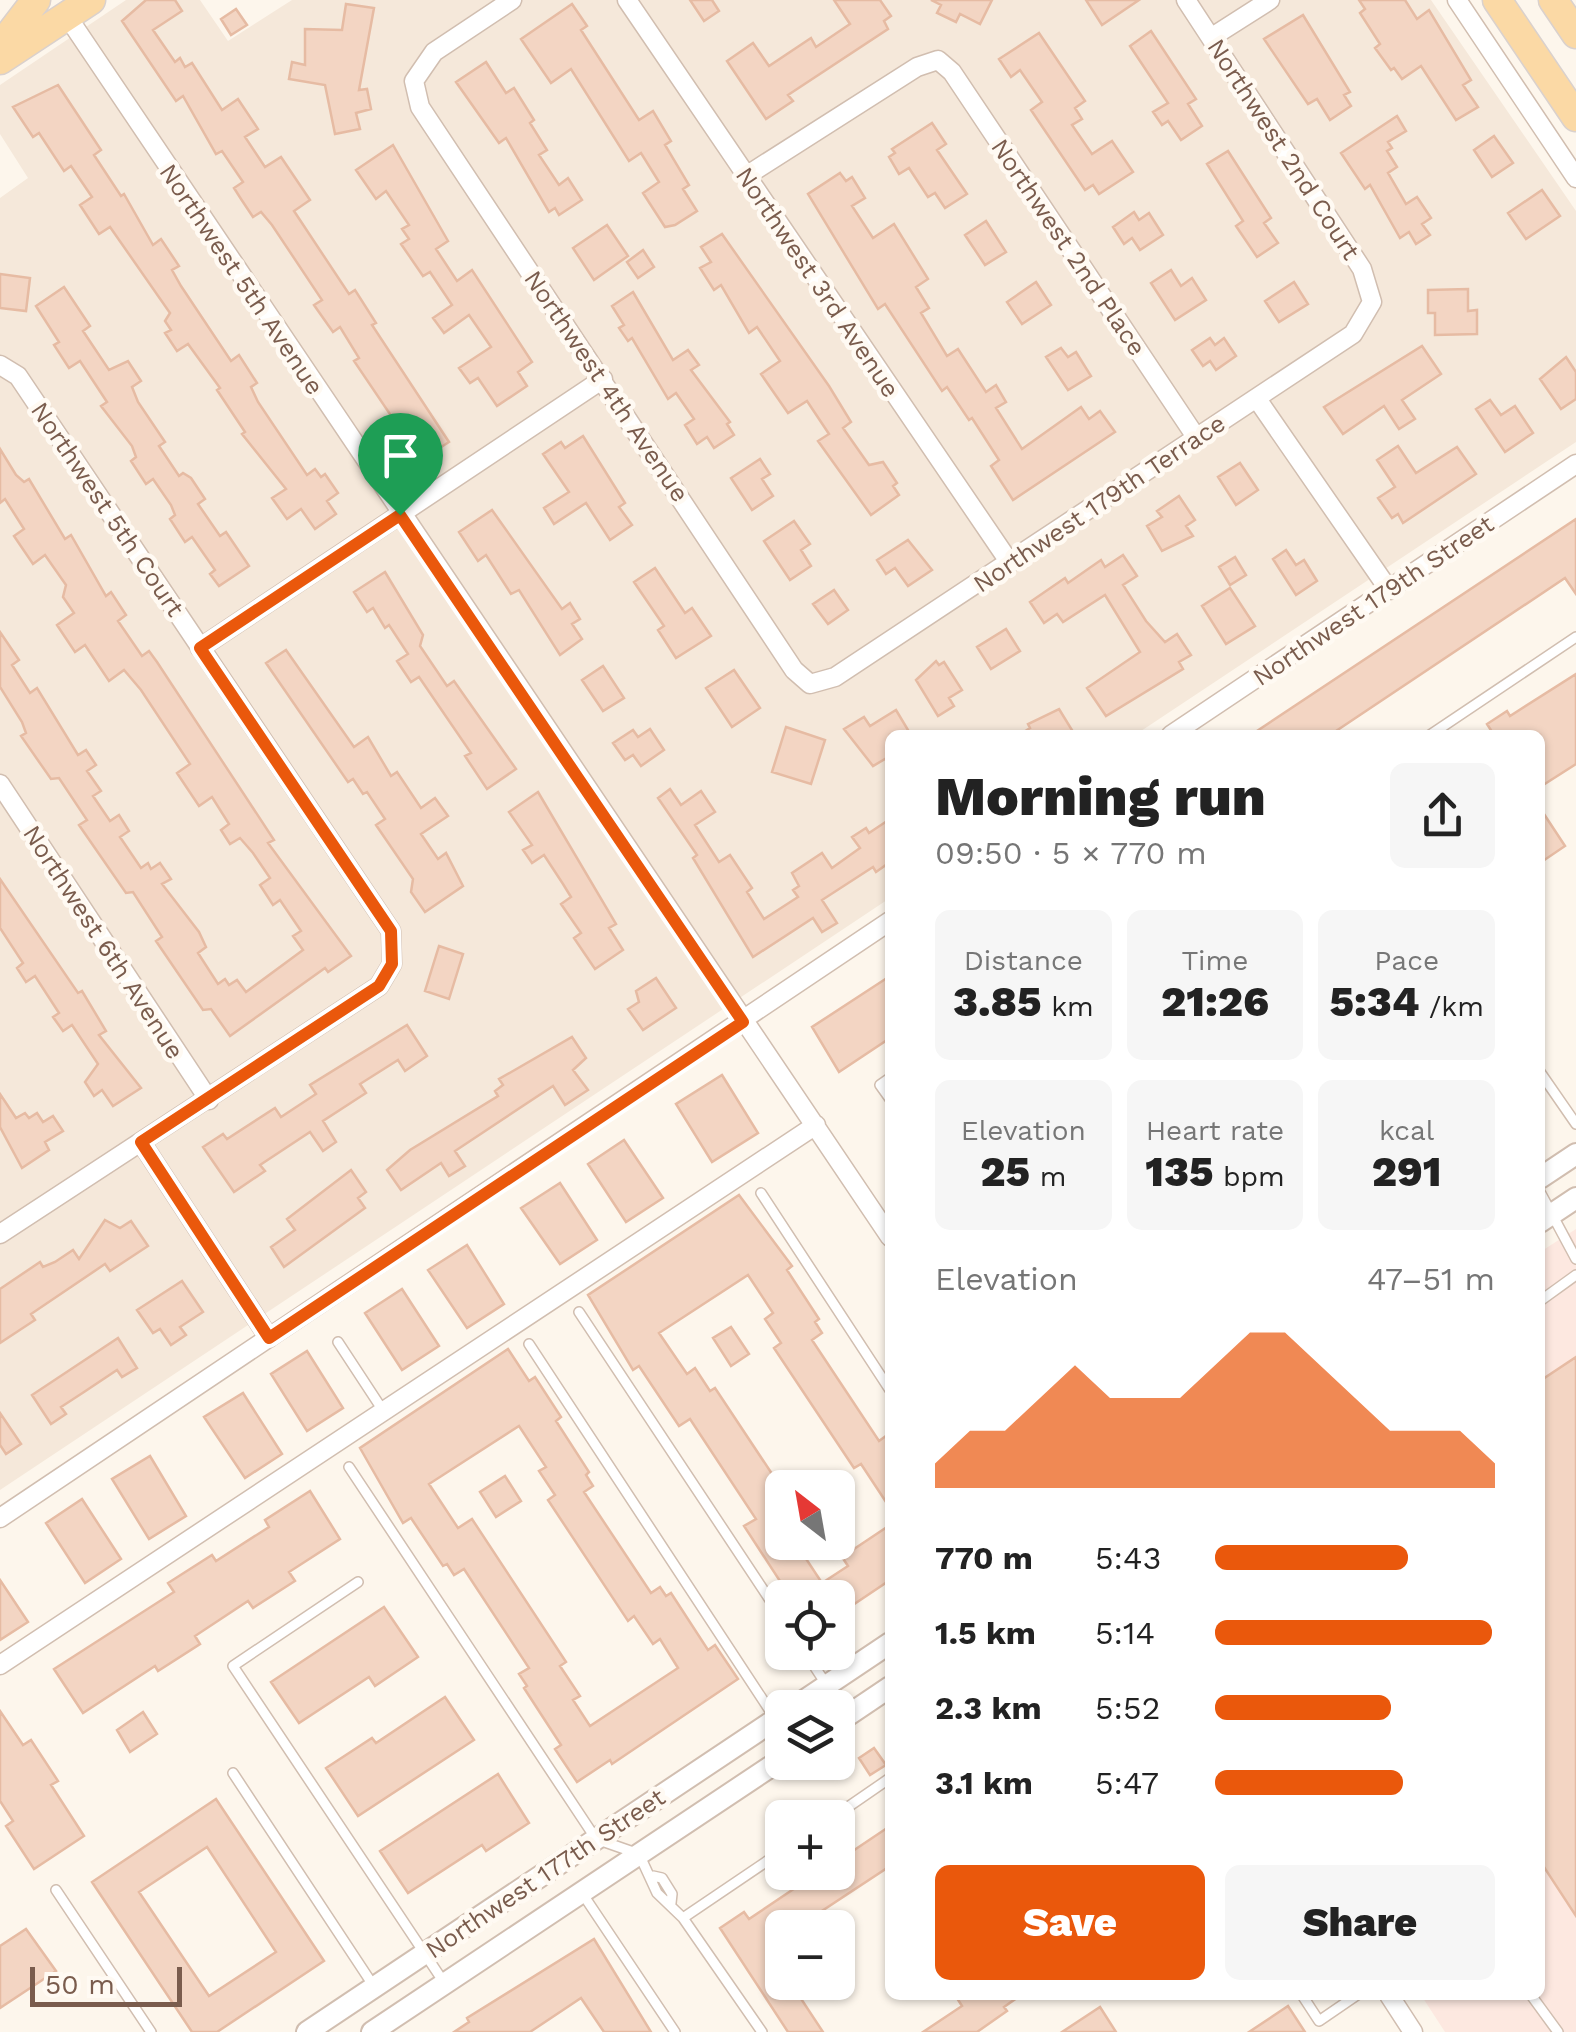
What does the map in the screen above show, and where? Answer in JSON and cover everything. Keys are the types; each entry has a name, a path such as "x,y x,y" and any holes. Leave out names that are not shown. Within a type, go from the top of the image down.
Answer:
{"main road":[{"path":"0,47 36,0"},
{"path":"0,60 91,0"},
{"path":"1498,0 1576,117"},
{"path":"1553,0 1576,34"}],"street":[{"name":"Northwest 4th Avenue","path":"512,0 434,52 414,82 420,107 794,670 810,684"},
{"name":"Northwest 3rd Avenue","path":"627,0 1010,563"},
{"name":"Northwest 2nd Court","path":"1186,0 1362,269 1372,302"},
{"path":"1212,38 1270,0"},
{"path":"1457,0 1576,178"},
{"name":"Northwest 5th Avenue","path":"67,16 885,1229"},
{"name":"Northwest 2nd Place","path":"746,176 917,68 938,60 952,72 1196,438"},
{"name":"Northwest 179th Terrace","path":"810,684 835,677 1257,399 1352,334 1372,302"},
{"name":"Northwest 5th Court","path":"0,366 18,376 391,931 392,964 379,986 208,1100"},
{"path":"200,648 603,380"},
{"path":"1257,399 1389,590"},
{"name":"Northwest 179th Street","path":"1178,730 1576,464"},
{"name":"Northwest 6th Avenue","path":"0,784 208,1100"},
{"path":"0,1518 885,924"},
{"path":"0,1233 208,1100"},
{"path":"0,1664 816,1125"},
{"path":"141,1142 269,1338"},
{"path":"1545,1175 1576,1154"},
{"path":"1545,1218 1576,1198"},
{"name":"Northwest 177th Street","path":"820,1690 885,1646"},
{"path":"855,1710 885,1690"},
{"name":"Northwest 177th Street","path":"307,2032 765,1730"},
{"name":"Northwest 177th Street","path":"385,2028 765,1770"},
{"path":"375,1987 385,2028"},
{"path":"1392,2000 1413,2032"}],"lane":[{"path":"1437,730 1576,636"},
{"path":"1545,1079 1576,1124"},
{"path":"760,1193 885,1382"},
{"path":"1545,1218 1576,1259"},
{"path":"1545,1297 1576,1275"},
{"path":"579,1312 765,1592"},
{"path":"338,1342 382,1409"},
{"path":"528,1344 765,1690"},
{"path":"349,1467 596,1839 640,1854 653,1876 657,1893 683,1918 762,2032"},
{"path":"358,1582 233,1666 445,1984"},
{"path":"817,1670 829,1690"},
{"path":"234,1774 375,1987"},
{"path":"855,1802 885,1781"},
{"path":"683,1918 765,1863"},
{"path":"56,1890 151,2032"},
{"path":"582,1894 675,2032"},
{"path":"1305,2000 1319,2021 1349,2000"},
{"path":"1535,2000 1558,2032"}],"shaded area":[{"path":"126,0 200,0 228,41 292,0 1431,0 1576,211 1576,442 1143,730 885,730 885,901 0,1490 0,198 28,178 0,134 0,85"},
{"path":"1576,1229 1576,2032 1445,2032 1424,2000 1545,2000 1545,1249"}],"building":[{"path":"146,0 175,0 182,11 153,30 175,62 180,58 185,67 192,63 222,110 238,99 258,129 245,137 265,167 281,157 310,200 294,211 349,294 355,290 376,323 372,325 449,442 421,460 354,361 359,358 340,327 333,332 314,305 322,300 272,225 261,212 253,217 241,199 234,188 243,182 222,151 216,154 183,96 176,101 122,21"},
{"path":"690,0 712,0 719,11 704,21"},
{"path":"834,0 880,0 891,16 884,21 888,29 788,95 793,101 766,119 727,61 753,43 769,66 811,38 816,47 850,24"},
{"path":"931,0 992,0 980,24 960,14 956,22 937,13 941,5"},
{"path":"1086,0 1139,0 1102,25"},
{"path":"1359,0 1405,0 1417,19 1429,10 1471,80 1463,85 1478,107 1456,120 1421,66 1402,79 1394,68 1391,70 1375,48 1380,44 1360,13 1365,9"},
{"path":"346,4 374,8 359,90 367,89 371,109 356,113 360,129 335,134 325,85 289,79 292,62 305,65 305,29 342,30"},
{"path":"572,4 587,26 581,30 639,120 653,111 671,141 665,145 689,185 683,189 697,211 675,225 665,227 643,193 659,182 641,153 629,161 571,69 551,83 521,39"},
{"path":"236,9 247,25 231,35 221,19"},
{"path":"1303,15 1350,92 1344,95 1351,106 1330,120 1317,99 1308,104 1264,39"},
{"path":"1151,31 1196,99 1188,104 1202,126 1181,140 1168,121 1162,125 1153,112 1168,103 1130,46"},
{"path":"1039,33 1085,101 1075,108 1082,119 1072,125 1092,154 1112,141 1133,172 1099,194 1093,185 1085,190 1031,110 1042,102 1020,70 1011,77 999,59"},
{"path":"486,62 506,93 514,88 534,120 530,123 547,150 539,155 559,185 568,178 582,200 559,215 555,208 549,212 506,138 499,143 456,82"},
{"path":"58,85 101,150 94,155 121,196 124,194 153,245 161,239 179,266 172,270 181,286 231,361 239,355 257,383 251,387 258,402 307,475 315,469 321,477 325,474 338,493 327,501 336,514 315,529 301,509 287,519 272,498 286,489 242,434 245,432 217,390 220,388 188,344 177,351 165,333 171,330 165,321 170,313 110,227 99,234 80,205 92,197 71,166 64,171 39,133 33,137 13,107"},
{"path":"1397,116 1406,131 1388,142 1392,148 1387,151 1397,167 1388,173 1406,204 1417,197 1431,218 1422,224 1430,235 1416,244 1409,232 1400,238 1370,185 1365,189 1341,153"},
{"path":"932,123 946,144 937,150 967,194 945,208 935,193 928,197 909,168 899,174 889,157 895,153 892,149"},
{"path":"1494,136 1513,163 1492,177 1474,150"},
{"path":"393,145 448,241 436,249 457,281 472,270 532,362 518,372 527,386 497,406 478,378 470,383 459,368 491,347 469,315 444,333 433,318 452,305 430,272 423,276 401,244 409,239 402,229 409,225 386,191 376,199 356,170"},
{"path":"1228,151 1271,218 1264,223 1278,243 1257,257 1236,226 1243,221 1207,164"},
{"path":"840,173 846,181 852,177 865,198 852,206 873,238 894,224 928,279 916,287 929,308 921,313 947,356 958,349 986,392 996,385 1006,402 996,408 1022,449 1081,407 1089,419 1100,411 1115,432 1013,500 991,466 999,460 972,418 969,420 947,387 942,391 885,304 878,309 808,194"},
{"path":"1542,190 1560,216 1526,239 1508,213"},
{"path":"1134,212 1139,220 1149,213 1163,235 1140,250 1132,238 1124,244 1113,227"},
{"path":"986,221 1006,252 985,265 965,235"},
{"path":"607,225 628,256 594,280 573,248"},
{"path":"722,234 829,386 851,422 843,428 869,465 883,462 897,483 893,486 899,495 871,515 818,441 829,434 807,401 788,413 761,374 780,361 757,327 749,333 721,285 714,290 700,268 711,262 701,247"},
{"path":"643,250 654,267 638,278 627,262"},
{"path":"1171,270 1181,286 1192,278 1206,300 1175,320 1151,283"},
{"path":"0,274 30,278 26,311 0,308"},
{"path":"1036,282 1051,305 1022,324 1007,302"},
{"path":"1294,282 1308,304 1279,322 1265,301"},
{"path":"64,287 90,326 83,331 109,370 128,361 141,381 132,387 138,402 165,442 159,446 179,476 183,473 191,478 205,499 198,504 220,536 226,532 249,566 219,586 210,574 215,570 192,537 185,542 170,519 175,515 171,505 153,479 146,484 131,461 136,457 132,446 101,406 107,402 80,361 69,368 54,345 59,342 36,306"},
{"path":"1468,289 1468,311 1477,310 1477,334 1435,335 1435,313 1428,313 1428,290"},
{"path":"633,292 673,360 688,350 699,365 691,370 730,422 727,424 734,435 714,448 707,437 697,444 685,425 694,419 676,393 668,399 632,338 628,341 619,328 624,325 612,306"},
{"path":"1210,338 1215,345 1224,338 1236,356 1216,370 1210,361 1203,366 1192,350"},
{"path":"1422,346 1441,374 1402,400 1415,419 1399,429 1384,406 1343,434 1324,407"},
{"path":"1061,348 1068,357 1076,352 1091,376 1068,390 1046,357"},
{"path":"1566,357 1576,372 1576,399 1561,409 1540,379"},
{"path":"1490,400 1501,415 1515,406 1533,433 1505,452 1476,409"},
{"path":"583,436 625,503 619,507 632,525 610,540 586,503 554,524 544,508 569,492 543,454 561,442 565,448"},
{"path":"1398,446 1416,473 1457,447 1476,474 1403,523 1398,514 1392,518 1378,498 1395,487 1377,460"},
{"path":"0,449 16,475 24,482 29,479 65,539 71,535 106,596 111,592 126,615 118,621 142,656 149,651 157,662 274,840 268,843 351,956 328,972 325,968 230,1036 211,1009 203,1010 156,941 162,937 133,892 126,893 79,825 87,820 59,778 51,779 21,736 26,733 22,722 0,687 0,632 19,660 12,665 30,693 37,688 78,755 86,750 96,765 87,771 101,791 93,796 110,821 119,815 129,831 120,837 141,868 148,863 151,869 160,863 171,879 162,884 199,932 206,947 198,953 218,984 225,979 229,985 237,980 246,992 303,950 293,936 301,931 280,900 273,905 260,885 270,878 253,853 240,838 230,844 221,830 229,824 212,797 199,806 177,773 190,764 141,690 124,670 109,681 85,645 75,652 57,625 74,613 63,597 66,585 45,555 33,564 14,536 24,529 5,499 0,503"},
{"path":"760,459 770,474 762,479 773,496 752,510 731,478"},
{"path":"1240,463 1258,490 1236,505 1218,477"},
{"path":"1179,496 1195,520 1186,526 1193,536 1162,551 1147,526 1162,517 1157,511"},
{"path":"492,510 562,609 570,603 580,619 572,624 582,639 560,655 519,590 511,594 486,555 478,561 459,532"},
{"path":"1576,519 1576,594 1565,578 1337,730 1259,730"},
{"path":"794,521 810,544 801,550 811,566 790,580 764,541"},
{"path":"908,540 932,570 908,586 895,568 886,574 877,560"},
{"path":"1286,550 1296,565 1304,560 1317,581 1296,595 1273,559"},
{"path":"1123,555 1137,576 1123,585 1146,621 1165,642 1177,634 1191,655 1179,662 1183,669 1106,716 1087,688 1140,652 1105,595 1063,622 1057,614 1044,623 1030,602 1065,578 1068,583 1101,560 1105,567"},
{"path":"1235,557 1246,575 1230,585 1219,567"},
{"path":"655,568 685,613 692,608 711,636 676,658 658,630 664,626 634,582"},
{"path":"385,572 423,635 420,646 447,686 454,681 516,769 487,789 465,756 471,753 419,677 411,682 397,661 408,654 389,625 385,628 373,608 367,612 354,592"},
{"path":"1230,588 1255,626 1226,644 1202,606"},
{"path":"834,590 848,610 828,624 813,604"},
{"path":"1006,629 1020,651 991,669 977,647"},
{"path":"286,650 354,747 368,737 391,776 397,772 421,808 435,798 448,816 421,834 438,859 446,853 463,886 425,912 411,892 413,879 376,825 385,819 367,792 363,794 353,779 348,782 266,663"},
{"path":"936,661 939,665 944,662 962,690 949,698 954,706 938,716 916,680"},
{"path":"603,666 624,698 603,711 582,680"},
{"path":"734,670 760,708 732,727 706,688"},
{"path":"1576,674 1576,764 1545,784 1545,730 1491,730 1487,724 1507,711 1510,716"},
{"path":"1059,709 1072,730 1027,730 1028,724"},
{"path":"896,710 908,730 885,730 885,759 873,766 844,729 864,717 870,726"},
{"path":"786,727 825,740 811,784 772,772"},
{"path":"650,729 664,750 641,766 633,755 625,760 613,743 633,730 638,737"},
{"path":"670,789 681,805 701,791 715,812 695,825 719,862 730,855 752,888 747,892 764,919 798,897 793,890 799,886 792,873 822,853 832,868 860,848 852,837 866,828 869,833 885,822 885,866 876,872 873,867 822,900 837,923 822,932 813,918 753,957 693,858 697,855 658,798"},
{"path":"538,792 616,924 609,928 623,950 595,969 574,938 581,933 561,904 571,897 544,855 532,863 523,850 532,845 509,812"},
{"path":"1545,816 1565,846 1545,860"},
{"path":"0,879 78,993 82,991 106,1031 99,1035 141,1088 113,1106 102,1090 94,1096 85,1082 98,1064 72,1025 63,1031 53,1017 59,1013 35,976 26,982 17,968 23,963 0,928"},
{"path":"439,946 463,954 449,999 425,991"},
{"path":"656,978 676,1008 643,1030 628,1009 639,1002 636,991"},
{"path":"885,979 885,1041 839,1072 812,1027"},
{"path":"407,1025 427,1056 405,1071 398,1060 360,1084 366,1093 323,1121 336,1142 323,1151 310,1132 260,1165 265,1171 234,1192 203,1147 223,1134 227,1139 275,1108 281,1117 316,1094 310,1085"},
{"path":"572,1037 586,1058 573,1070 588,1090 565,1105 553,1086 455,1151 465,1166 449,1176 441,1163 401,1190 387,1170 410,1150 498,1096 495,1091 503,1085 499,1079"},
{"path":"722,1075 758,1133 712,1162 676,1104"},
{"path":"0,1094 16,1118 25,1113 29,1118 37,1113 43,1122 53,1116 63,1131 45,1142 49,1150 22,1168 0,1127"},
{"path":"624,1140 663,1198 626,1222 588,1164"},
{"path":"351,1170 366,1192 358,1198 365,1208 284,1267 271,1247 295,1230 287,1219"},
{"path":"560,1183 597,1240 560,1264 521,1208"},
{"path":"739,1195 792,1266 787,1270 819,1319 815,1322 822,1333 812,1340 879,1441 885,1437 885,1500 861,1464 854,1468 774,1348 781,1343 765,1319 773,1313 748,1275 659,1333 687,1374 695,1368 710,1391 715,1388 769,1470 765,1470 765,1558 744,1526 756,1519 690,1419 679,1426 639,1366 633,1370 588,1295"},
{"path":"105,1220 120,1228 131,1221 148,1246 110,1271 105,1264 31,1314 35,1320 0,1343 0,1289 40,1262 43,1267 73,1250 79,1259"},
{"path":"467,1245 504,1304 467,1328 428,1270"},
{"path":"182,1281 203,1312 180,1327 186,1335 171,1345 160,1329 153,1333 137,1310"},
{"path":"402,1289 439,1346 402,1370 365,1313"},
{"path":"731,1327 749,1354 731,1366 713,1338"},
{"path":"118,1338 137,1368 122,1377 117,1370 61,1407 66,1414 51,1424 32,1395"},
{"path":"508,1349 529,1381 535,1377 561,1417 556,1421 589,1472 586,1475 593,1486 584,1492 651,1593 660,1587 666,1596 671,1593 708,1650 715,1645 738,1679 612,1764 610,1760 577,1782 555,1749 561,1745 524,1688 527,1686 519,1674 529,1668 464,1569 454,1575 447,1564 443,1566 411,1518 403,1523 360,1448","holes":["519,1426 546,1467 539,1471 555,1495 548,1500 628,1621 634,1616 653,1644 660,1639 678,1668 590,1726 573,1700 580,1696 560,1666 566,1662 472,1519 458,1528 429,1484"]},
{"path":"307,1351 343,1408 307,1431 271,1374"},
{"path":"1576,1357 1576,1916 1545,1869 1545,1378"},
{"path":"243,1393 282,1454 245,1478 204,1417"},
{"path":"0,1413 21,1444 6,1454 0,1445"},
{"path":"150,1456 186,1516 149,1539 112,1479"},
{"path":"505,1476 521,1501 496,1517 480,1492"},
{"path":"310,1491 340,1539 289,1572 295,1581 253,1608 248,1601 195,1636 200,1644 158,1671 155,1666 83,1713 54,1669 174,1592 168,1583 212,1555 216,1561 269,1527 265,1520"},
{"path":"82,1499 121,1559 85,1583 46,1523"},
{"path":"885,1528 885,1583 855,1604 855,1580 827,1580 848,1566 844,1560 855,1560 855,1548"},
{"path":"766,1560 807,1560 820,1580 779,1580"},
{"path":"0,1580 28,1622 0,1640"},
{"path":"384,1607 418,1657 375,1686 369,1677 299,1723 271,1682"},
{"path":"445,1697 474,1740 358,1816 326,1768 372,1738 376,1743"},
{"path":"0,1711 23,1745 31,1740 58,1781 51,1785 84,1836 34,1869 6,1826 13,1821 0,1801"},
{"path":"143,1712 157,1734 130,1752 117,1730"},
{"path":"874,1748 885,1766 870,1775 859,1758"},
{"path":"498,1774 529,1823 486,1851 482,1845 408,1893 380,1851"},
{"path":"216,1799 324,1961 217,2032 192,2032 92,1882","holes":["207,1847 276,1952 209,1996 139,1892"]},
{"path":"885,1829 885,1869 855,1889 855,1850"},
{"path":"792,1890 854,1890 823,1910 765,1910 765,1997 720,1928 744,1912 749,1919"},
{"path":"26,1929 56,1971 0,2008 0,1946"},
{"path":"594,1939 651,2032 604,2032 581,1998 530,2032 454,2032 469,2022 467,2018"},
{"path":"767,2000 802,2000 823,2032 788,2032"},
{"path":"958,2000 1014,2000 1004,2007 1007,2011 977,2032 923,2032 962,2006"},
{"path":"1288,2006 1305,2032 1249,2032"},
{"path":"1100,2007 1116,2032 1062,2032"}],"route":[{"path":"400,515 743,1022 269,1338 141,1142 379,986 392,964 391,931 200,648 400,515"}]}
